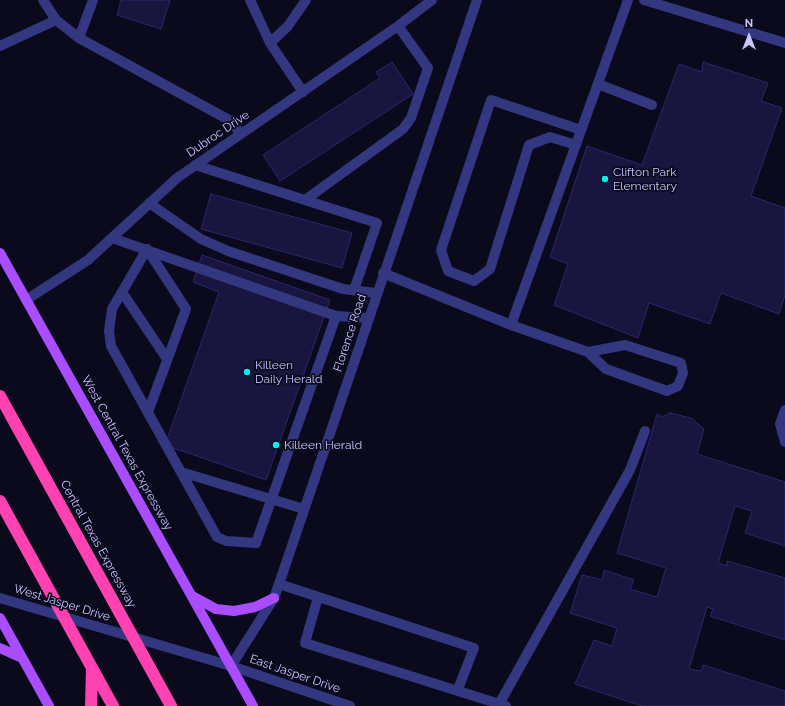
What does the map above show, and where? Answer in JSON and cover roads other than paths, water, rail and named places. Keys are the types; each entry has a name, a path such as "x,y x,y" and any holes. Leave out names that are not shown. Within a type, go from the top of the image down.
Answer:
{"highway":[{"name":"Central Texas Expressway","path":"0,396 171,706"},
{"path":"0,501 113,706"},
{"path":"91,706 92,668"}],"main road":[{"name":"West Central Texas Expressway","path":"0,253 253,706"},
{"path":"192,595 216,609 234,611 255,607 274,598"},
{"path":"0,618 49,706"},
{"path":"0,648 22,658"}],"street":[{"path":"43,0 56,20 78,38 229,120 241,134"},
{"path":"78,38 93,0"},
{"path":"250,0 270,43 303,92"},
{"path":"270,43 288,26 306,0"},
{"name":"Dubroc Drive","path":"26,300 88,260 177,178 398,26 432,0"},
{"name":"Florence Road","path":"231,666 274,598 376,293 477,0"},
{"path":"511,325 628,0"},
{"path":"644,0 785,44"},
{"path":"0,46 56,20"},
{"path":"305,200 403,129 412,118 428,68 398,26"},
{"path":"598,84 652,105"},
{"path":"576,145 550,137 529,145 490,269 474,281 448,271 441,250 491,100 581,130"},
{"path":"195,165 377,223 354,290"},
{"path":"149,203 200,239 228,251 343,289 376,293"},
{"path":"112,238 336,316 368,318"},
{"path":"147,250 112,309 109,331 110,346 217,538 226,542 256,543 336,316"},
{"path":"147,250 186,309 148,412"},
{"path":"383,273 511,325 588,352 606,369 667,391 678,386 683,372 681,363 625,344 588,352"},
{"path":"122,292 167,359"},
{"path":"785,410 780,424 785,442"},
{"path":"318,597 305,643 458,690 501,705 630,470 645,431"},
{"path":"181,472 272,498 304,509"},
{"path":"279,584 474,648 458,690"},
{"name":"West Jasper Drive","path":"0,598 231,666"},
{"name":"East Jasper Drive","path":"231,666 350,706"}],"place":[{"name":"Clifton Park Elementary","path":"605,179"},
{"name":"Killeen Daily Herald","path":"247,372"},
{"name":"Killeen Herald","path":"276,445"}]}
